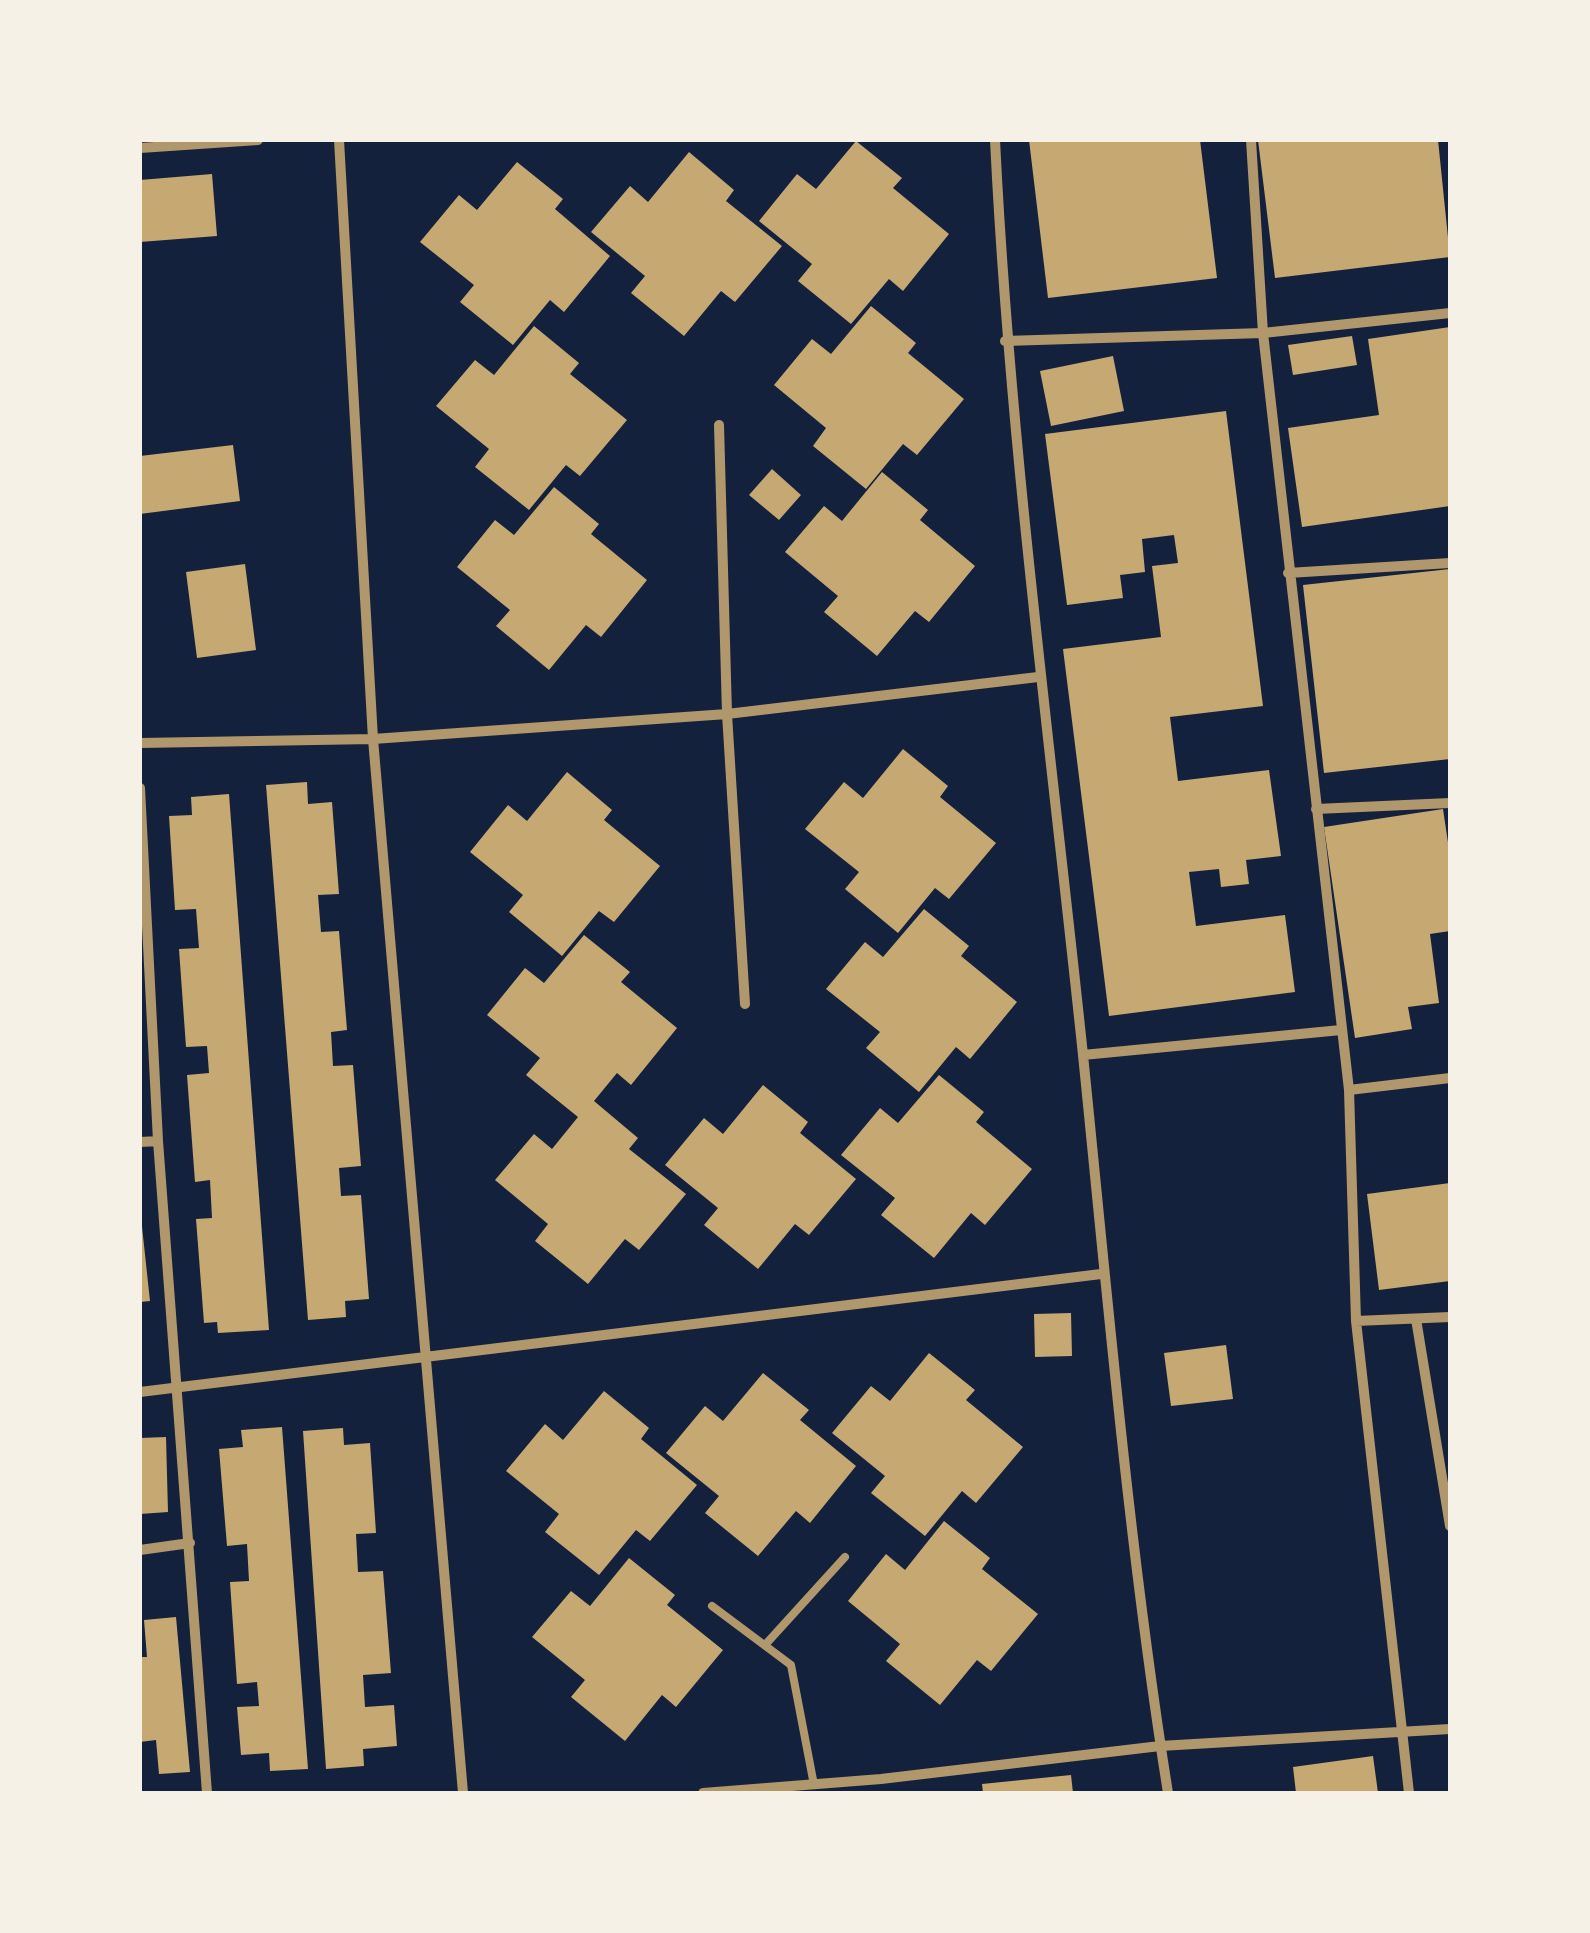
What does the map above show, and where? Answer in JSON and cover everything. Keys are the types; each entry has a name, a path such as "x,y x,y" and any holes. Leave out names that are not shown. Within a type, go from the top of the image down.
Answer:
{"street":[{"path":"140,148 258,140"},
{"path":"340,140 373,739 463,1793"},
{"path":"995,140 1005,341 1038,677 1082,1055 1101,1274 1168,1793"},
{"path":"1251,140 1263,333 1349,1090 1356,1322 1409,1793"},
{"path":"1005,341 1263,333 1450,313"},
{"path":"719,425 727,714 746,1004"},
{"path":"1288,573 1450,562"},
{"path":"140,743 373,739 727,714 1038,677"},
{"path":"140,788 158,1142 207,1793"},
{"path":"1316,809 1450,803"},
{"path":"1082,1055 1341,1030"},
{"path":"1349,1090 1450,1078"},
{"path":"140,1142 158,1142"},
{"path":"140,1392 1101,1274"},
{"path":"1356,1322 1450,1317"},
{"path":"1416,1319 1450,1526"},
{"path":"140,1550 190,1543"},
{"path":"703,1793 881,1778 1160,1746 1450,1729"},
{"path":"881,1778 883,1793"}],"lane":[{"path":"765,1645 845,1557"},
{"path":"712,1606 791,1665 814,1784"}],"building":[{"path":"1029,140 1200,140 1217,278 1048,298"},
{"path":"1258,140 1438,140 1450,257 1275,278"},
{"path":"856,141 902,178 893,188 949,234 903,291 889,279 851,324 798,281 812,264 759,221 797,174 816,189"},
{"path":"689,152 734,190 726,201 782,246 735,302 721,291 684,336 631,293 645,276 591,232 630,186 648,202"},
{"path":"517,162 563,199 555,209 610,256 564,312 550,300 513,345 460,302 474,285 420,242 459,195 477,210"},
{"path":"212,174 217,236 140,242 140,180"},
{"path":"871,306 916,343 908,353 964,399 917,455 903,444 866,489 813,446 826,428 774,385 812,339 831,354"},
{"path":"534,326 579,363 570,374 627,420 580,476 566,465 529,510 475,467 489,449 436,406 475,360 494,375"},
{"path":"1450,327 1450,506 1302,527 1288,428 1379,415 1368,339"},
{"path":"1352,336 1357,365 1293,375 1288,345"},
{"path":"1113,356 1124,411 1051,426 1040,371"},
{"path":"1226,411 1263,706 1170,717 1178,781 1269,770 1281,856 1246,860 1249,884 1221,887 1219,869 1189,872 1196,926 1285,915 1295,992 1109,1016 1063,649 1161,637 1152,566 1178,563 1174,535 1142,539 1145,572 1120,575 1123,598 1067,605 1045,434"},
{"path":"233,445 240,501 140,514 140,456"},
{"path":"772,469 801,495 779,520 749,495"},
{"path":"882,472 928,510 920,520 975,566 929,622 915,611 877,656 824,612 838,596 785,552 824,506 842,521"},
{"path":"554,487 599,524 591,534 647,580 601,637 586,625 549,670 496,626 510,610 457,567 495,520 514,535"},
{"path":"245,564 256,650 197,658 186,572"},
{"path":"1450,569 1450,759 1324,773 1303,585"},
{"path":"903,749 948,786 940,797 996,843 949,899 935,888 898,933 845,889 859,872 805,829 844,782 863,798"},
{"path":"567,772 612,810 604,820 660,866 614,922 599,911 562,956 509,912 523,895 470,852 508,805 527,821"},
{"path":"307,782 308,804 332,802 339,894 318,895 321,932 339,931 347,1030 331,1032 333,1066 353,1065 361,1166 339,1168 341,1196 361,1195 369,1299 345,1301 346,1317 308,1320 266,785"},
{"path":"229,794 269,1330 218,1333 217,1322 204,1323 196,1219 212,1218 210,1180 195,1182 187,1075 209,1073 207,1046 186,1047 179,949 199,948 196,909 175,910 169,816 192,815 191,797"},
{"path":"1443,809 1450,856 1450,931 1430,934 1439,1003 1408,1007 1412,1029 1355,1038 1324,827"},
{"path":"924,909 969,946 961,956 1017,1002 970,1059 956,1047 919,1092 866,1048 880,1032 826,989 865,942 883,957"},
{"path":"584,935 630,972 621,982 677,1028 631,1085 617,1073 594,1101 638,1138 629,1149 686,1194 639,1250 625,1239 588,1284 535,1241 548,1224 495,1180 534,1134 552,1149 578,1117 526,1075 540,1058 487,1015 525,968 544,983"},
{"path":"939,1075 984,1112 976,1122 1032,1169 985,1225 971,1213 934,1258 881,1215 895,1198 841,1155 880,1108 898,1123"},
{"path":"763,1085 808,1122 800,1133 856,1179 809,1235 795,1224 758,1269 704,1225 718,1208 665,1165 704,1118 723,1134"},
{"path":"1450,1183 1450,1281 1379,1290 1367,1194"},
{"path":"140,1208 150,1301 140,1302"},
{"path":"1071,1313 1072,1356 1035,1357 1034,1314"},
{"path":"1226,1345 1233,1399 1171,1406 1164,1353"},
{"path":"929,1353 975,1390 966,1400 1023,1447 976,1503 962,1491 925,1536 871,1493 885,1476 832,1433 871,1386 890,1401"},
{"path":"763,1373 809,1410 800,1420 856,1466 810,1523 796,1511 758,1556 705,1513 719,1496 666,1453 705,1406 723,1421"},
{"path":"604,1391 649,1428 641,1439 697,1485 650,1541 636,1530 599,1575 545,1532 559,1514 506,1471 545,1424 563,1440"},
{"path":"282,1427 308,1769 270,1771 269,1753 241,1755 237,1707 259,1706 257,1682 237,1684 230,1582 249,1581 247,1544 227,1546 219,1449 243,1447 241,1430"},
{"path":"343,1428 344,1445 370,1443 376,1533 356,1534 358,1572 383,1571 391,1673 363,1675 365,1707 394,1705 397,1746 363,1749 364,1766 326,1769 303,1431"},
{"path":"166,1437 168,1512 140,1514 140,1438"},
{"path":"944,1521 990,1558 982,1569 1038,1614 991,1671 977,1660 940,1705 886,1661 900,1644 848,1601 886,1554 905,1570"},
{"path":"629,1558 675,1595 667,1605 723,1650 676,1707 662,1695 625,1741 571,1697 585,1680 532,1637 571,1591 590,1606"},
{"path":"176,1617 190,1772 159,1774 156,1740 140,1742 140,1657 147,1657 144,1620"},
{"path":"1373,1756 1378,1793 1296,1793 1293,1767"},
{"path":"1071,1775 1073,1793 983,1793 982,1784"}]}
